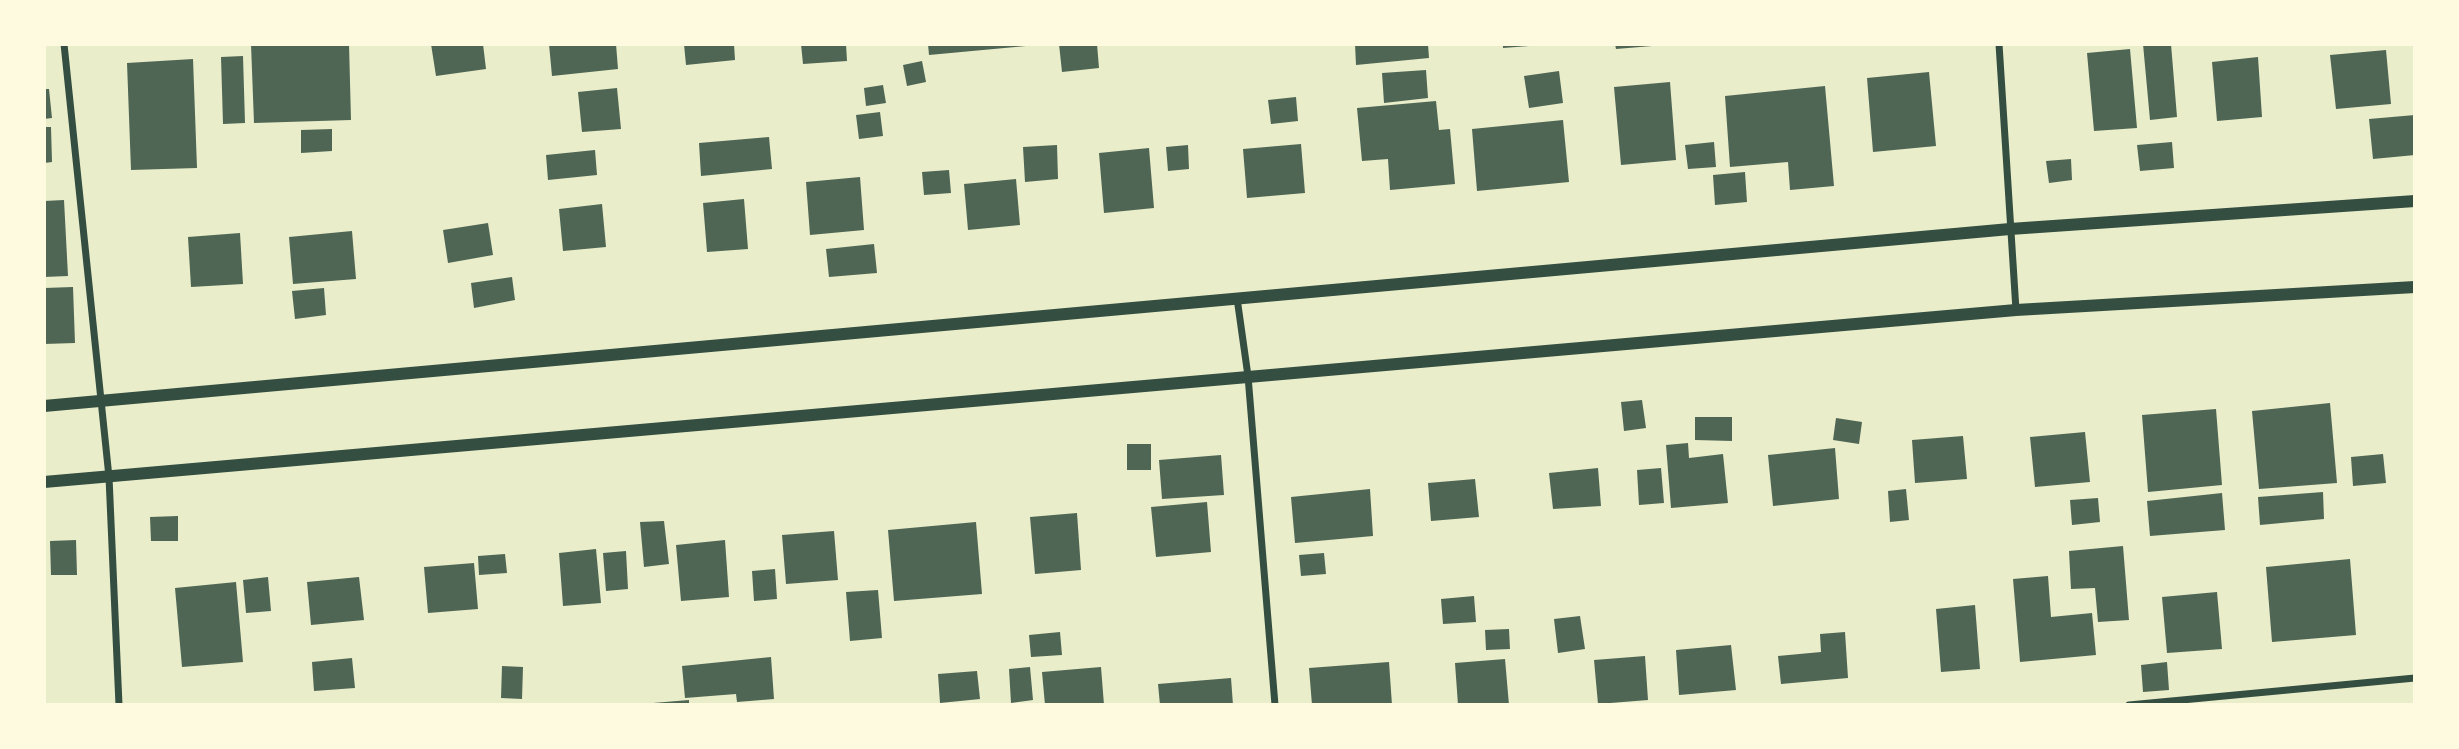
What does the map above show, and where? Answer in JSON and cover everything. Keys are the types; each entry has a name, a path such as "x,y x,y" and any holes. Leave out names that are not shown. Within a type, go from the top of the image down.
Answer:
{"street":[{"path":"64,44 109,477 119,705"},
{"path":"1999,44 2016,310"},
{"path":"44,406 2010,229 2415,201"},
{"path":"44,482 2016,310 2415,286"},
{"path":"1237,297 1248,376 1275,705"},
{"path":"2129,705 2415,677"}],"building":[{"path":"251,44 349,44 351,120 254,123"},
{"path":"431,44 483,44 486,69 436,76"},
{"path":"549,44 616,44 618,69 552,76"},
{"path":"684,44 734,44 735,60 686,65"},
{"path":"801,44 846,44 847,61 803,64"},
{"path":"928,44 1025,44 1026,46 929,55"},
{"path":"1059,44 1097,44 1099,68 1062,72"},
{"path":"1355,44 1428,44 1429,58 1356,65"},
{"path":"1503,44 1529,44 1529,46 1503,48"},
{"path":"1615,44 1652,44 1652,46 1616,49"},
{"path":"2143,44 2171,44 2177,117 2150,120"},
{"path":"2130,49 2137,128 2094,131 2087,53"},
{"path":"2386,50 2391,104 2336,109 2330,55"},
{"path":"243,56 245,123 223,124 221,57"},
{"path":"2258,57 2262,117 2217,121 2212,62"},
{"path":"193,59 197,168 131,170 127,63"},
{"path":"922,61 926,82 907,86 903,65"},
{"path":"1426,70 1428,98 1384,103 1382,73"},
{"path":"1559,71 1563,103 1529,108 1524,76"},
{"path":"1929,72 1936,146 1873,152 1867,78"},
{"path":"1670,82 1676,160 1621,165 1614,87"},
{"path":"883,85 886,103 866,106 864,88"},
{"path":"1825,86 1834,186 1790,190 1788,162 1730,167 1725,96"},
{"path":"617,88 621,129 582,132 578,92"},
{"path":"44,89 49,89 52,118 44,119"},
{"path":"1296,97 1298,121 1271,124 1268,100"},
{"path":"1436,101 1439,130 1450,129 1455,184 1390,190 1388,159 1362,161 1357,108"},
{"path":"880,112 883,136 859,139 856,115"},
{"path":"2415,115 2415,155 2373,159 2369,119"},
{"path":"1563,120 1569,182 1477,191 1472,129"},
{"path":"44,127 51,127 52,162 44,163"},
{"path":"332,129 332,151 301,153 301,130"},
{"path":"769,137 772,169 701,176 699,143"},
{"path":"1714,142 1716,167 1688,169 1685,145"},
{"path":"2172,142 2174,168 2140,171 2137,145"},
{"path":"1301,144 1305,193 1247,198 1243,149"},
{"path":"1057,145 1058,179 1025,182 1023,147"},
{"path":"1188,145 1189,169 1168,171 1166,147"},
{"path":"1149,148 1154,208 1104,213 1099,153"},
{"path":"595,150 597,175 548,180 546,155"},
{"path":"2071,159 2072,180 2049,183 2046,161"},
{"path":"949,170 951,193 924,195 922,172"},
{"path":"1745,172 1747,202 1715,205 1713,175"},
{"path":"860,177 864,230 810,235 806,182"},
{"path":"1016,179 1020,225 968,230 964,184"},
{"path":"744,199 748,249 707,252 703,203"},
{"path":"64,200 68,276 44,277 44,201"},
{"path":"602,204 606,247 563,251 559,209"},
{"path":"488,223 493,255 448,263 443,230"},
{"path":"352,231 356,279 293,284 289,237"},
{"path":"240,233 243,284 191,287 188,237"},
{"path":"874,244 877,273 829,277 826,249"},
{"path":"512,277 515,300 474,308 471,283"},
{"path":"73,287 75,343 44,344 44,288"},
{"path":"324,288 326,315 295,319 292,291"},
{"path":"1642,400 1646,428 1624,431 1621,402"},
{"path":"2330,403 2337,483 2259,489 2252,411"},
{"path":"2216,409 2222,485 2148,492 2142,415"},
{"path":"1695,417 1732,417 1732,441 1695,440"},
{"path":"1836,418 1862,422 1859,444 1833,440"},
{"path":"2085,432 2090,482 2035,487 2030,437"},
{"path":"1963,436 1967,479 1915,483 1912,440"},
{"path":"1688,443 1689,458 1723,454 1728,503 1671,508 1666,445"},
{"path":"1127,444 1151,444 1151,470 1127,470"},
{"path":"1835,448 1839,499 1773,506 1768,455"},
{"path":"2383,454 2386,483 2353,486 2351,457"},
{"path":"1221,455 1224,495 1162,499 1159,460"},
{"path":"1598,468 1601,506 1553,509 1549,473"},
{"path":"1661,468 1664,503 1639,505 1637,470"},
{"path":"1475,479 1479,517 1431,521 1428,483"},
{"path":"1370,489 1373,536 1295,543 1291,497"},
{"path":"1906,489 1909,520 1890,522 1888,491"},
{"path":"2323,492 2324,519 2260,525 2258,497"},
{"path":"2222,493 2225,530 2150,536 2147,501"},
{"path":"2098,498 2100,522 2072,525 2070,500"},
{"path":"1207,502 1211,552 1156,557 1151,507"},
{"path":"1077,513 1081,570 1035,574 1030,517"},
{"path":"178,516 178,541 151,541 150,517"},
{"path":"664,521 669,564 644,567 640,522"},
{"path":"976,522 982,594 894,601 888,530"},
{"path":"834,531 838,580 786,584 782,535"},
{"path":"76,540 77,575 51,575 50,541"},
{"path":"725,540 729,597 681,601 676,545"},
{"path":"2123,546 2129,620 2098,622 2095,588 2071,589 2069,551"},
{"path":"596,549 601,603 563,606 559,553"},
{"path":"626,551 628,589 606,591 603,553"},
{"path":"1324,553 1326,574 1301,576 1299,555"},
{"path":"505,554 507,573 479,575 478,556"},
{"path":"2350,559 2356,635 2272,642 2266,567"},
{"path":"474,563 478,609 428,613 424,567"},
{"path":"775,569 777,599 754,601 752,571"},
{"path":"2048,576 2051,617 2092,613 2096,655 2020,662 2013,579"},
{"path":"268,577 271,611 246,613 243,580"},
{"path":"359,577 364,620 311,625 307,582"},
{"path":"236,582 243,662 182,667 175,588"},
{"path":"878,590 882,638 850,641 846,592"},
{"path":"2217,592 2222,649 2167,653 2162,597"},
{"path":"1474,596 1476,622 1443,624 1441,599"},
{"path":"1975,605 1980,669 1941,672 1936,609"},
{"path":"1580,616 1585,649 1558,653 1554,619"},
{"path":"1509,629 1510,649 1486,650 1485,630"},
{"path":"1060,632 1062,655 1031,657 1029,635"},
{"path":"1845,632 1848,678 1781,684 1778,656 1821,652 1820,634"},
{"path":"1731,645 1736,690 1679,695 1676,650"},
{"path":"1645,656 1648,700 1598,704 1594,660"},
{"path":"771,657 774,699 737,702 736,694 685,698 682,666"},
{"path":"352,658 355,688 314,691 312,662"},
{"path":"1505,659 1509,705 1458,705 1455,663"},
{"path":"1389,662 1392,705 1312,705 1309,668"},
{"path":"2167,662 2169,690 2143,692 2141,665"},
{"path":"502,666 523,667 522,699 501,698"},
{"path":"1030,667 1033,700 1011,703 1009,669"},
{"path":"1101,667 1104,705 1045,705 1042,672"},
{"path":"977,671 980,699 940,703 938,674"},
{"path":"1231,678 1233,705 1160,705 1158,684"},
{"path":"689,700 689,705 653,705 653,703"}]}
